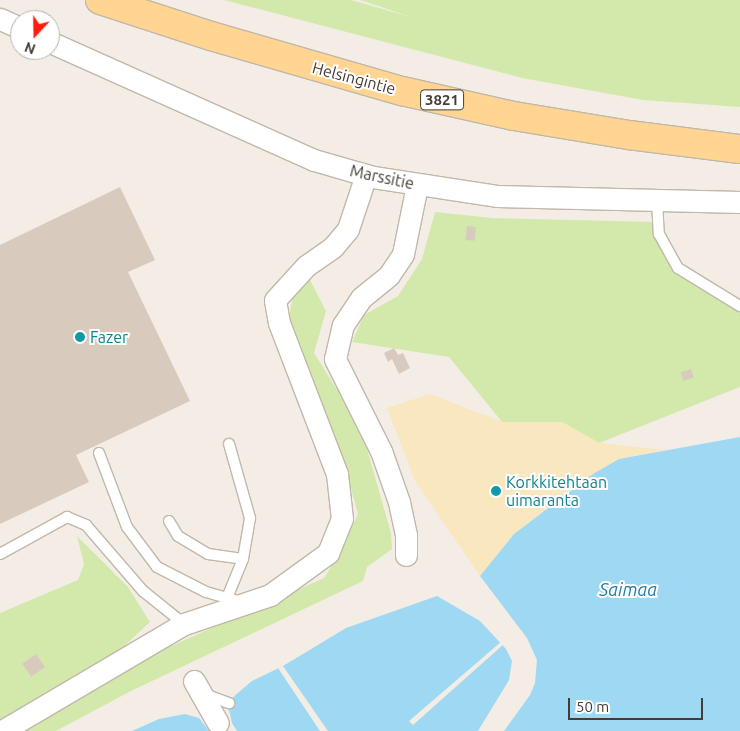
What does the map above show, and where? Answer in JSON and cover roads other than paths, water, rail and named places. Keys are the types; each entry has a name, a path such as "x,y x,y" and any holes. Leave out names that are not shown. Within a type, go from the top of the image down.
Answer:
{"main road":[{"name":"Helsingintie","path":"100,0 312,67 402,91 514,116 628,135 740,149"},
{"name":"Helsingintie","path":"116,0 151,16"}],"street":[{"name":"Marssitie","path":"60,46 314,160 366,175 417,185 497,196 740,202"},
{"path":"2,731 184,624 237,600 270,595 328,553 342,519 337,474 279,324 275,300 306,266 333,247 348,229 366,175"},
{"path":"406,556 406,535 399,502 381,451 335,359 343,325 361,298 389,274 403,254 417,185"},
{"path":"197,687 218,723"}],"lane":[{"path":"657,200 659,234 678,268 740,306"},
{"path":"99,453 127,527 157,567 206,592 237,600 250,518 229,444"},
{"path":"0,554 67,517 86,525 143,591 184,624"},
{"path":"169,521 178,536 208,554 243,559"},
{"path":"197,687 229,703"}],"water":[{"name":"Saimaa","path":"740,437 740,731 504,731 530,695 535,683 537,660 527,638 480,576 514,534 593,474 619,459"},
{"path":"437,596 480,621 506,649 512,661 509,680 478,731 237,731 232,723 228,706 232,698 252,681 283,666 346,628"},
{"path":"185,714 199,718 209,731 132,731 159,719"}],"place":[{"name":"Fazer","path":"80,337"},
{"name":"Korkkitehtaan uimaranta","path":"496,491"}]}
